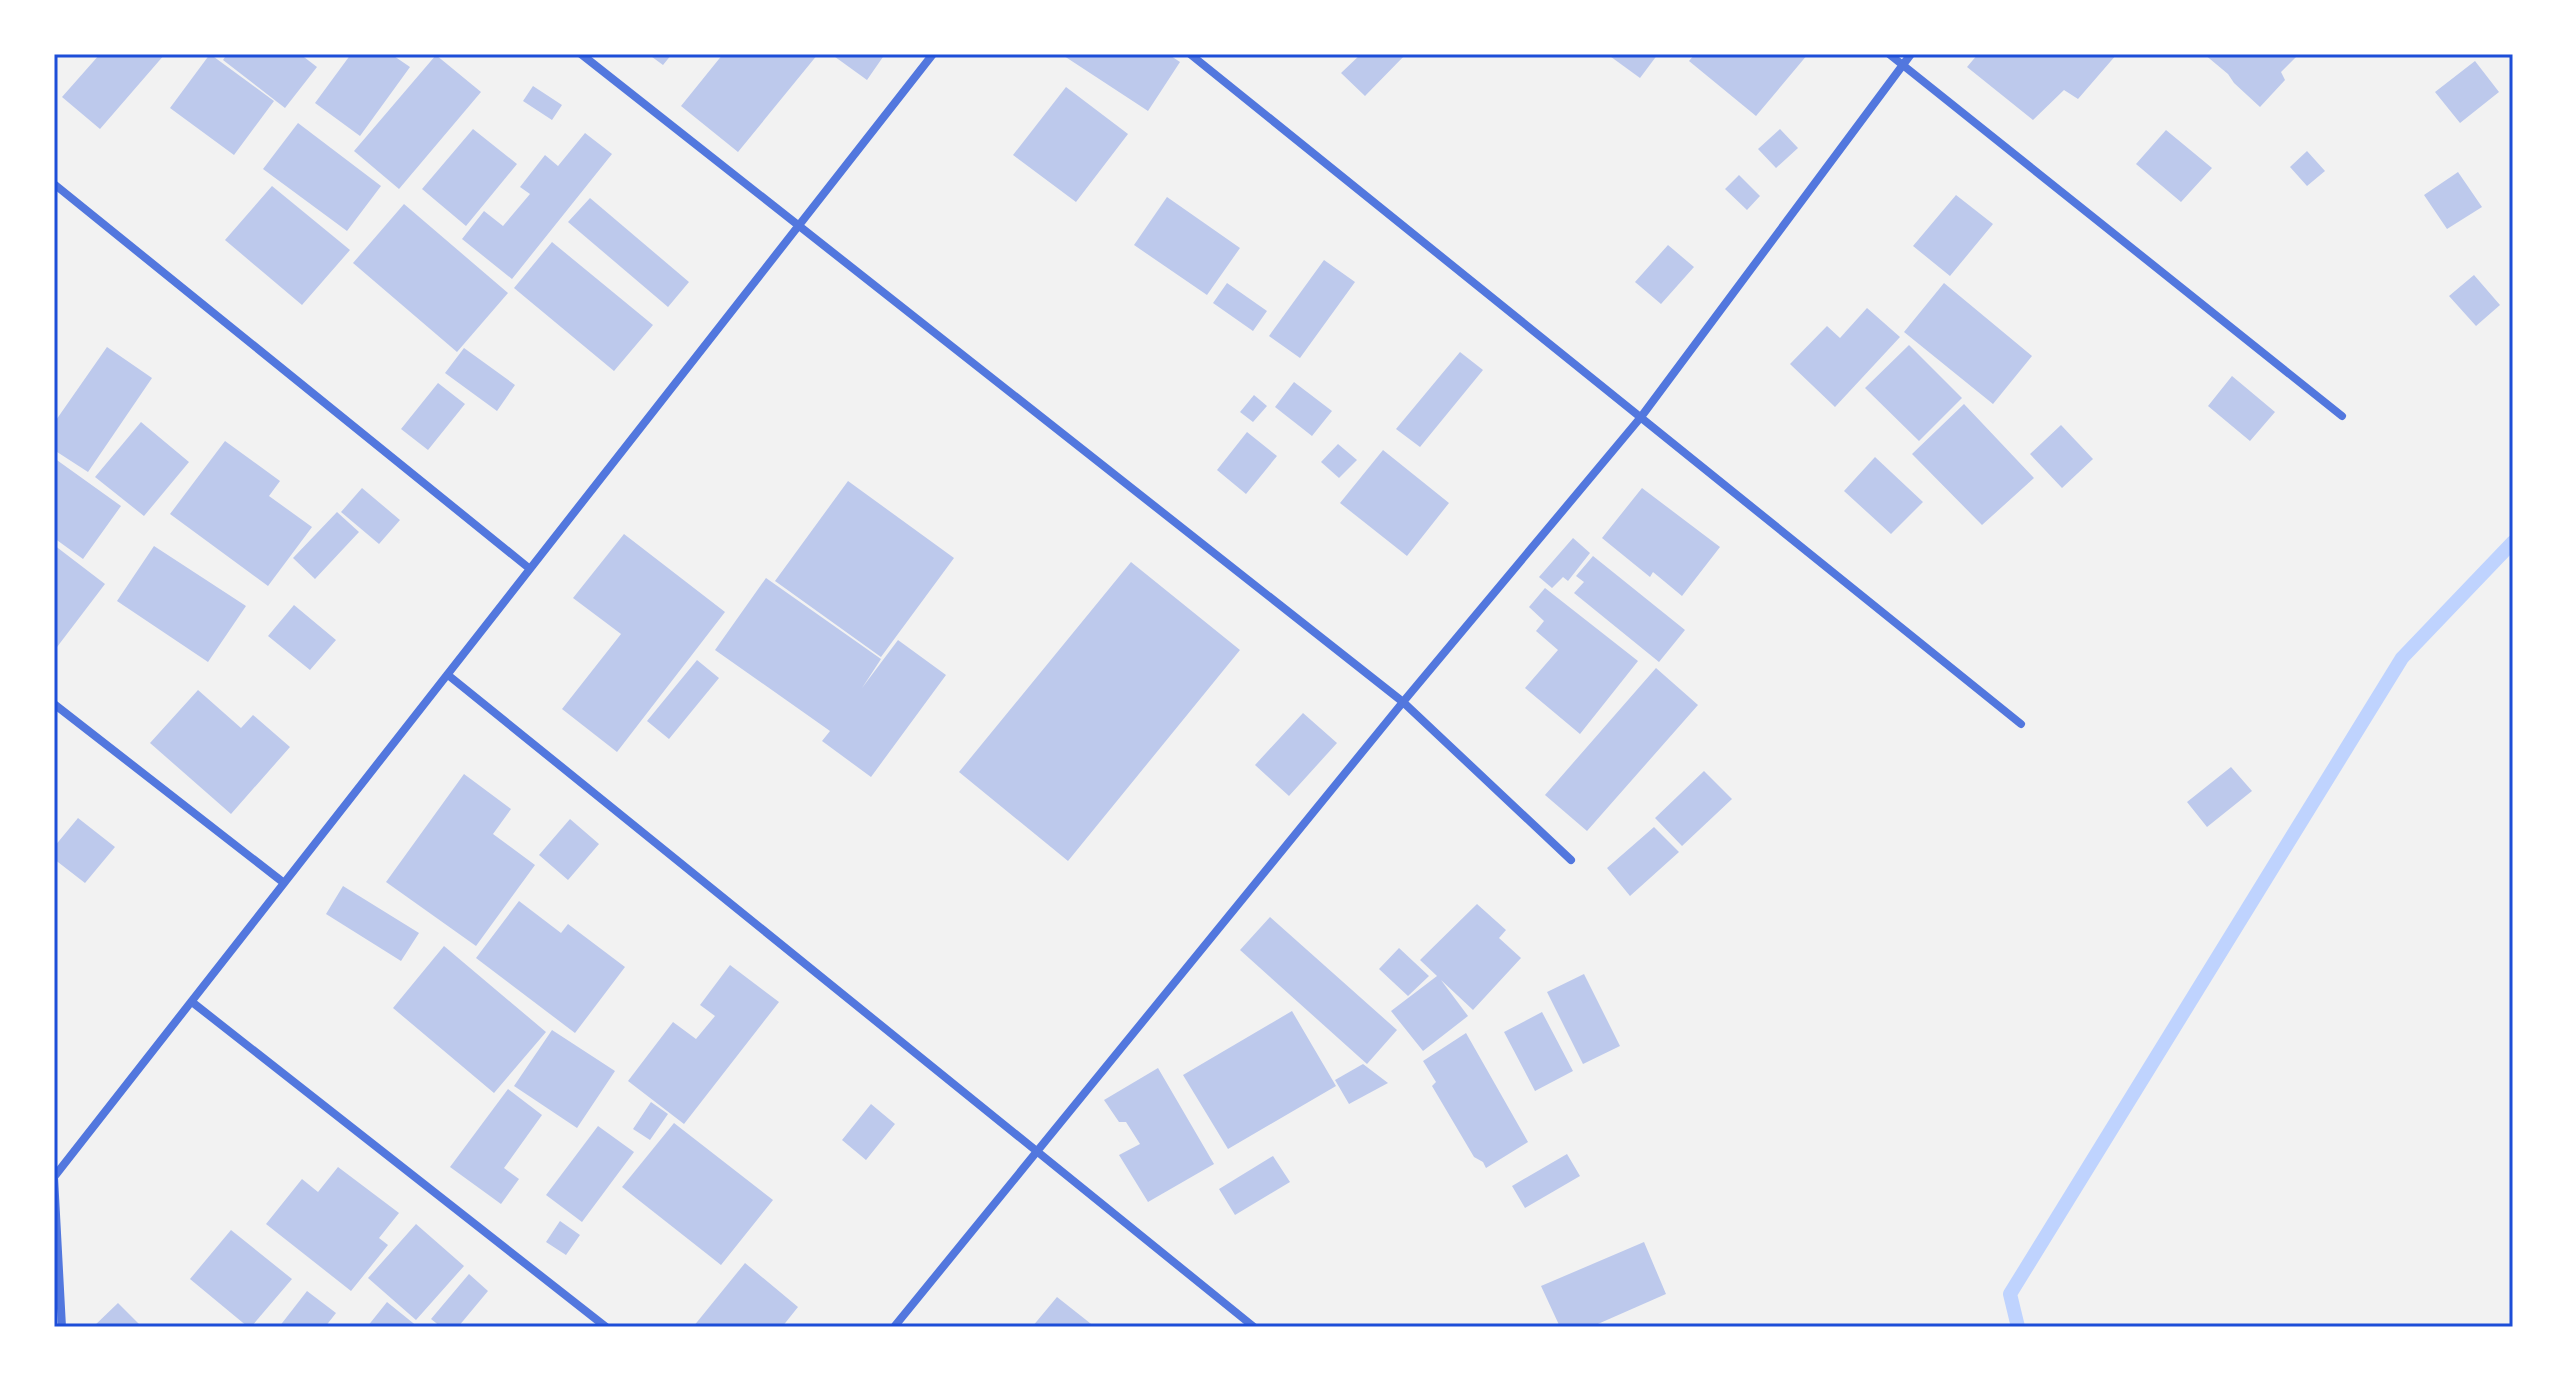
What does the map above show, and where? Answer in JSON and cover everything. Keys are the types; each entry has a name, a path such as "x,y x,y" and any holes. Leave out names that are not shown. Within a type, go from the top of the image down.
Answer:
{"street":[{"path":"581,54 1403,702 1571,860"},
{"path":"62,1327 54,1177 933,54"},
{"path":"1190,54 2021,724"},
{"path":"1889,54 2342,416"},
{"path":"894,1327 1403,702 1641,417 1911,54"},
{"path":"54,184 530,569"},
{"path":"448,675 1254,1327"},
{"path":"54,704 284,883"},
{"path":"192,1002 606,1327"}],"building":[{"path":"100,54 165,54 100,129 62,97"},
{"path":"210,54 274,101 234,155 170,108"},
{"path":"227,54 300,54 317,67 285,108 223,60"},
{"path":"351,54 391,54 410,67 360,136 315,103"},
{"path":"648,54 672,54 663,65"},
{"path":"723,54 818,54 738,152 681,106"},
{"path":"831,54 885,54 867,80"},
{"path":"1061,54 1168,54 1180,62 1148,111"},
{"path":"1361,54 1406,54 1365,96 1341,73"},
{"path":"1607,54 1658,54 1640,78"},
{"path":"1695,54 1808,54 1756,116 1689,61"},
{"path":"1978,54 2117,54 2078,99 2064,90 2033,120 1967,67"},
{"path":"2204,54 2299,54 2281,72 2285,80 2260,107"},
{"path":"436,55 481,92 399,189 354,151"},
{"path":"2475,61 2499,92 2460,123 2435,92"},
{"path":"533,86 562,105 552,120 523,101"},
{"path":"1066,87 1128,134 1076,202 1013,155"},
{"path":"298,123 381,186 347,231 263,169"},
{"path":"473,129 517,164 466,226 422,189"},
{"path":"1780,129 1798,148 1776,168 1758,149"},
{"path":"2166,130 2212,168 2181,202 2136,164"},
{"path":"585,133 612,154 512,279 462,239 484,211 503,226 530,194 520,187 545,155 558,166"},
{"path":"2307,151 2325,171 2307,186 2290,167"},
{"path":"2458,172 2482,207 2447,229 2424,195"},
{"path":"1739,175 1760,196 1747,210 1725,189"},
{"path":"272,186 350,250 302,305 225,240"},
{"path":"1956,195 1993,224 1950,276 1913,246"},
{"path":"1167,197 1240,248 1207,295 1134,245"},
{"path":"590,198 689,282 668,307 568,222"},
{"path":"404,204 508,293 457,352 353,263"},
{"path":"552,242 653,325 614,371 514,288"},
{"path":"1668,245 1694,267 1661,304 1635,282"},
{"path":"1324,260 1355,282 1300,358 1269,336"},
{"path":"2474,275 2500,305 2476,326 2449,296"},
{"path":"1227,283 1267,311 1253,331 1213,303"},
{"path":"1944,283 2032,356 1993,404 1904,332"},
{"path":"1867,308 1900,337 1835,407 1790,364 1827,326 1840,338"},
{"path":"1909,345 1962,398 1919,441 1865,388"},
{"path":"107,347 152,378 88,472 54,450 54,423"},
{"path":"464,348 515,385 497,411 445,373"},
{"path":"1460,352 1483,370 1420,447 1396,429"},
{"path":"2232,376 2275,412 2250,441 2208,406"},
{"path":"1294,382 1332,411 1312,436 1275,407"},
{"path":"438,383 465,404 428,450 401,429"},
{"path":"1254,395 1267,406 1253,422 1240,412"},
{"path":"1964,404 2034,478 1982,525 1912,454"},
{"path":"141,422 189,462 144,516 95,477"},
{"path":"2061,425 2093,459 2062,488 2030,454"},
{"path":"1247,432 1277,456 1246,494 1217,470"},
{"path":"225,441 280,481 269,496 312,527 268,586 170,514"},
{"path":"1338,444 1357,460 1339,478 1321,462"},
{"path":"1383,450 1449,503 1407,556 1340,503"},
{"path":"1875,457 1923,502 1891,534 1844,491"},
{"path":"54,458 121,506 83,559 54,538"},
{"path":"848,481 954,558 881,657 775,581"},
{"path":"362,488 400,520 379,544 341,512"},
{"path":"1642,488 1720,547 1682,596 1653,572 1650,577 1602,538"},
{"path":"337,512 359,532 315,579 293,558"},
{"path":"624,534 725,612 617,752 562,709 621,634 573,598"},
{"path":"1573,538 1590,553 1568,581 1563,577 1552,588 1539,577"},
{"path":"54,545 105,584 54,651"},
{"path":"154,546 246,606 208,662 117,601"},
{"path":"1593,556 1685,630 1659,662 1574,593 1584,582 1576,576"},
{"path":"1131,562 1240,650 1068,861 959,772"},
{"path":"766,578 881,659 862,688 898,640 946,675 871,777 822,741 830,731 715,650"},
{"path":"1545,588 1638,661 1580,734 1525,688 1558,650 1536,631 1544,621 1529,607"},
{"path":"294,605 336,640 310,670 268,636"},
{"path":"697,660 719,678 669,739 647,721"},
{"path":"1656,668 1698,705 1587,831 1545,795"},
{"path":"198,690 241,728 253,715 290,747 231,814 150,743"},
{"path":"1303,713 1337,743 1289,796 1255,765"},
{"path":"2231,767 2252,791 2207,827 2187,802"},
{"path":"1704,771 1732,799 1682,846 1655,818"},
{"path":"464,774 511,809 493,834 535,865 476,946 386,882"},
{"path":"78,818 115,847 85,883 54,859 54,847"},
{"path":"570,819 599,844 568,880 539,855"},
{"path":"1654,827 1679,852 1630,896 1607,868"},
{"path":"343,886 419,933 401,961 326,914"},
{"path":"519,901 561,933 568,924 625,967 575,1033 476,958"},
{"path":"1477,904 1506,930 1499,938 1521,958 1473,1010 1441,980 1468,1016 1423,1051 1391,1011 1437,976 1420,960"},
{"path":"1270,917 1397,1030 1367,1064 1240,950"},
{"path":"444,946 546,1032 494,1093 393,1008"},
{"path":"1399,948 1429,976 1408,996 1379,969"},
{"path":"730,965 779,1002 684,1124 628,1081 673,1022 696,1039 715,1016 700,1005"},
{"path":"1584,974 1620,1046 1583,1064 1547,992"},
{"path":"1292,1011 1336,1086 1228,1149 1183,1075"},
{"path":"1542,1012 1573,1071 1535,1091 1504,1032"},
{"path":"552,1030 615,1071 577,1128 514,1086"},
{"path":"1466,1033 1528,1142 1486,1168 1474,1157 1432,1086 1436,1082 1423,1061"},
{"path":"1363,1064 1388,1083 1349,1104 1335,1080"},
{"path":"1158,1068 1214,1164 1148,1202 1119,1155 1140,1144 1126,1122 1119,1122 1104,1100"},
{"path":"508,1089 542,1115 504,1168 519,1179 501,1204 450,1167"},
{"path":"651,1102 668,1114 650,1140 633,1129"},
{"path":"871,1104 895,1124 866,1160 842,1140"},
{"path":"674,1123 773,1200 721,1265 622,1187"},
{"path":"598,1126 634,1152 582,1222 546,1195"},
{"path":"1567,1154 1580,1176 1525,1208 1512,1186"},
{"path":"1273,1156 1290,1182 1235,1215 1219,1189"},
{"path":"338,1167 399,1213 379,1238 388,1245 351,1291 266,1224 302,1179 318,1192"},
{"path":"560,1221 580,1235 566,1255 546,1242"},
{"path":"416,1224 464,1266 416,1320 368,1278"},
{"path":"231,1230 292,1279 251,1327 190,1279"},
{"path":"1644,1242 1666,1294 1591,1327 1560,1327 1541,1286"},
{"path":"745,1263 798,1307 782,1327 693,1327"},
{"path":"469,1274 488,1291 458,1327 441,1327 431,1319"},
{"path":"307,1291 336,1313 325,1327 279,1327"},
{"path":"1057,1297 1095,1327 1032,1327"},
{"path":"387,1302 418,1327 367,1327"},
{"path":"118,1303 142,1327 93,1327"}],"waterway":[{"path":"2018,1327 2010,1294 2402,658 2513,542"}]}
